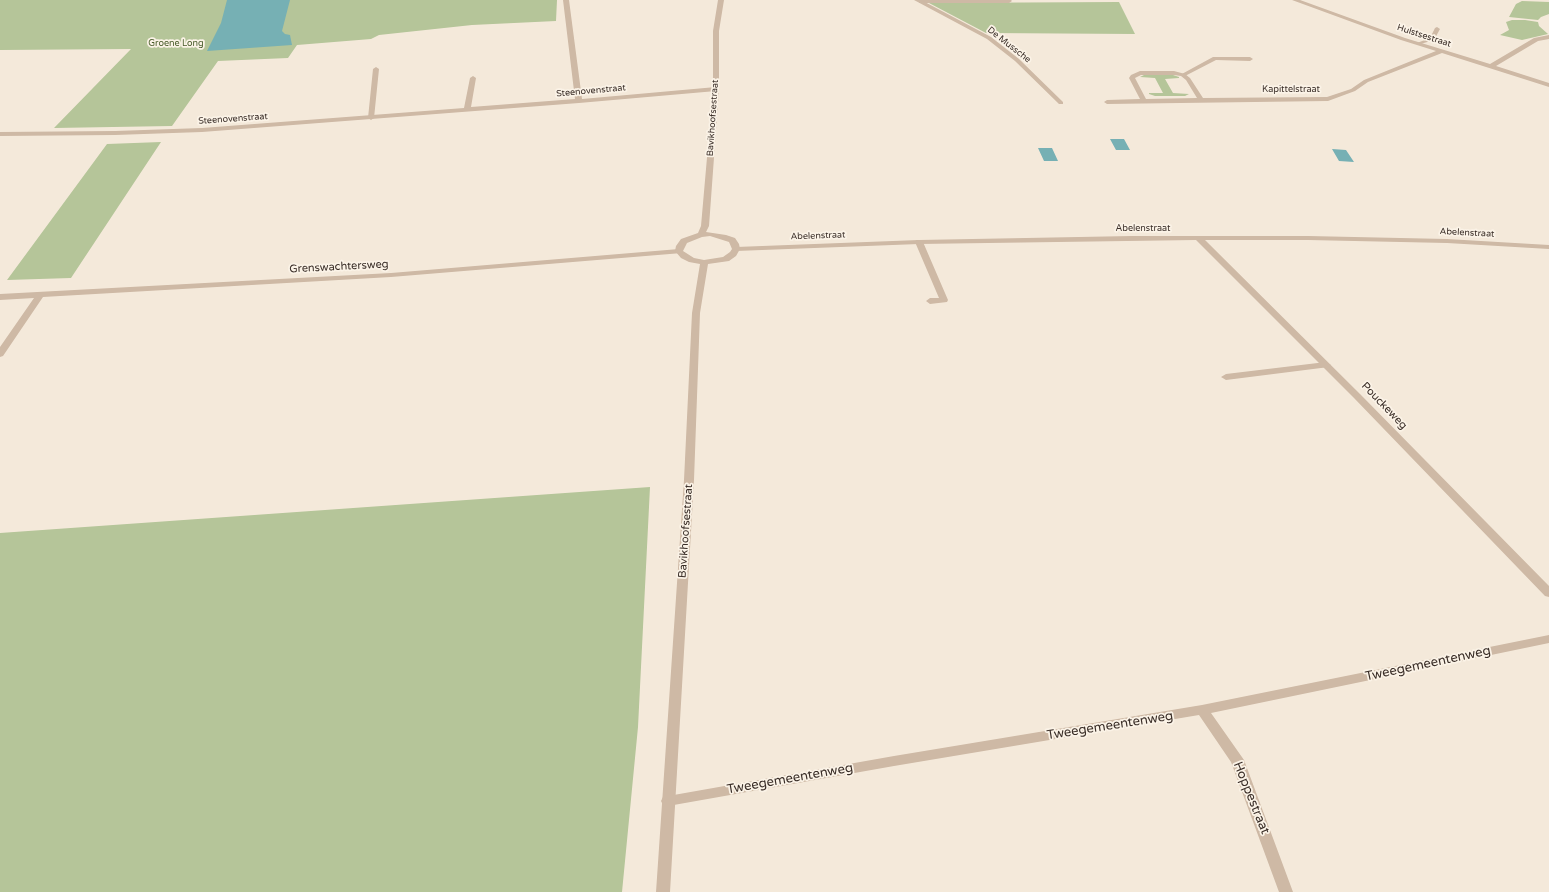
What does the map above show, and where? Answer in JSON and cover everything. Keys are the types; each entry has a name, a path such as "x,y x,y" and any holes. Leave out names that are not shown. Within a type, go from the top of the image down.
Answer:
{"street":[{"path":"566,0 579,101"},
{"name":"Bavikhoofsestraat","path":"701,235 705,226 716,89 716,31 721,0"},
{"name":"Hulstsestraat","path":"1295,0 1419,44 1549,85"},
{"path":"919,1 1009,1"},
{"name":"De Mussche","path":"919,1 989,38 1017,60 1061,103"},
{"path":"1419,44 1432,39 1437,29"},
{"path":"1492,66 1536,39 1549,37"},
{"name":"Kapittelstraat","path":"1107,102 1328,99 1353,90 1366,81 1443,51"},
{"path":"1183,75 1215,58 1250,59"},
{"path":"371,118 376,69"},
{"path":"1144,101 1132,78 1140,73 1174,73 1183,75 1188,79 1201,100"},
{"path":"467,110 473,78"},
{"name":"Steenovenstraat","path":"0,134 115,133 202,130 371,118 716,89"},
{"path":"701,235 718,235 726,237 735,244 736,249 733,254 726,258 704,262 692,260 684,256 679,251 680,246 684,241 701,235"},
{"name":"Abelenstraat","path":"736,249 919,242 1132,238 1308,238 1549,246"},
{"name":"Pouckeweg","path":"1199,239 1326,365 1549,593"},
{"path":"919,242 944,300 930,301"},
{"name":"Grenswachtersweg","path":"0,297 398,275 679,251"},
{"name":"Bavikhoofsestraat","path":"663,892 689,480 696,313 704,262"},
{"path":"0,354 40,295"},
{"path":"1226,377 1326,365"},
{"name":"Tweegemeentenweg","path":"668,801 894,761 1202,710 1549,639"},
{"name":"Hoppestraat","path":"1202,710 1237,760 1286,892"}],"green space":[{"name":"Groene Long","path":"0,0 557,0 556,21 472,25 379,35 371,39 297,45 288,58 218,61 172,126 54,128 131,49 0,50"},
{"path":"1522,1 1549,2 1549,14 1538,20 1509,17 1516,4"},
{"path":"1119,2 1135,34 986,33 929,3"},
{"path":"1512,20 1538,22 1539,26 1548,34 1522,40 1500,35 1509,30 1506,22"},
{"path":"1144,75 1173,75 1179,77 1165,79 1173,93 1189,94 1185,96 1155,96 1149,94 1163,93 1155,78 1140,77"},
{"path":"161,142 71,278 7,280 107,144"},
{"path":"650,487 638,727 622,892 0,892 0,533"}],"water":[{"path":"227,0 290,0 282,31 285,34 290,35 292,45 207,51 221,23"},
{"path":"1110,139 1124,139 1130,150 1116,150"},
{"path":"1038,148 1052,148 1058,161 1044,161"},
{"path":"1332,149 1346,150 1354,162 1339,161"}]}
